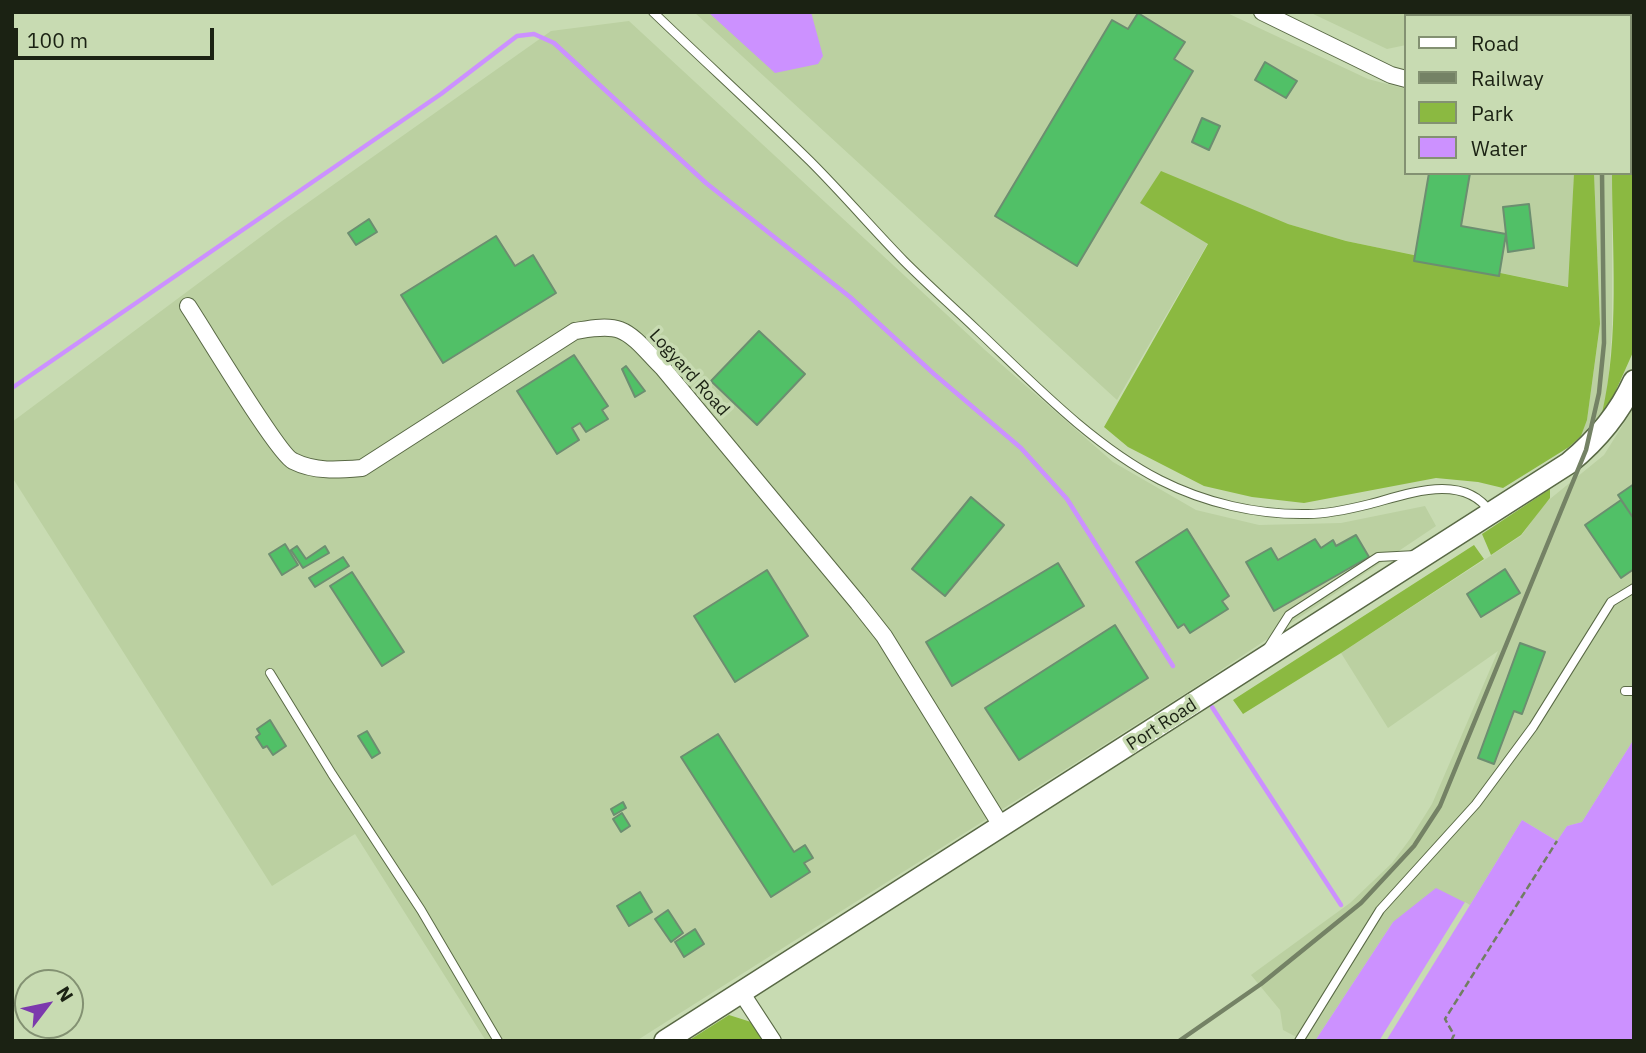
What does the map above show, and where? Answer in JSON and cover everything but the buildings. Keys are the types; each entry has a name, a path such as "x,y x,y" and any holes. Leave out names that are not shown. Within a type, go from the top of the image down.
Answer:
{"main road":[{"name":"Port Road","path":"664,1041 1569,463 1586,450 1616,416 1634,381"}],"street":[{"path":"1262,12 1391,75 1404,78"},
{"name":"Logyard Road","path":"188,306 272,436 291,460 325,471 362,468 575,331 597,328 620,330 636,341 662,367 884,636 1002,827"},
{"path":"741,992 773,1041"}],"lane":[{"path":"653,12 810,161 906,262 1020,371 1099,440 1139,468 1176,488 1202,498 1268,512 1322,514 1367,505 1406,493 1436,489 1462,492 1479,498 1492,514"},
{"path":"1298,1041 1380,910 1476,804 1533,727 1611,602 1634,588"},
{"path":"270,673 421,910 498,1041"}],"path":[{"path":"1451,1041 1454,1035 1445,1019 1557,841"}],"shaded area":[{"path":"694,12 1225,12 1368,79 1404,88 1404,175 1574,175 1569,287 1346,241 1288,224 1141,203 1208,243 1117,400"},
{"path":"1309,12 1510,12 1404,14 1404,45 1387,49"},
{"path":"629,21 985,350 1113,462 1196,510 1259,525 1341,523 1425,506 1436,526 1200,684 636,1041 486,1041 355,834 272,886 12,477 12,422 282,221 551,31"},
{"path":"1594,175 1612,175 1612,327 1608,388 1602,413 1581,436 1587,420 1600,325"},
{"path":"1634,407 1634,739 1582,822 1567,826 1557,841 1522,820 1470,905 1393,922 1315,1041 1304,1041 1283,1030 1280,1010 1251,975 1350,903 1392,863 1432,804 1498,651 1388,728 1341,653 1521,536 1545,503 1604,455"}],"green space":[{"path":"1634,12 1634,350 1613,397 1602,413 1608,384 1613,324 1612,175 1632,175 1632,14 1611,14"},
{"path":"1161,171 1288,224 1346,241 1568,287 1574,175 1594,175 1600,324 1587,420 1581,436 1569,447 1503,488 1478,482 1436,478 1304,503 1252,497 1204,486 1128,447 1104,427 1208,244 1140,203"},
{"path":"1550,489 1550,498 1521,535 1491,555 1482,534"},
{"path":"1474,545 1484,559 1341,653 1243,714 1233,700"},
{"path":"729,1015 751,1022 764,1041 688,1041"}],"water":[{"path":"708,12 811,12 823,56 818,64 775,73"},
{"path":"1634,739 1634,1041 1315,1041 1393,922 1436,888 1470,905 1522,820 1557,841 1567,826 1582,822"}],"pier":[{"path":"1465,902 1470,905 1386,1041 1379,1041"}],"waterway":[{"path":"12,388 441,94 517,36 534,34 554,43 706,183 850,297 934,374 1021,448 1067,499 1173,666"},
{"path":"1212,707 1341,905"}],"railway":[{"path":"1179,1041 1261,984 1361,903 1414,846 1440,806 1586,450 1599,393 1604,343 1602,175"}]}
